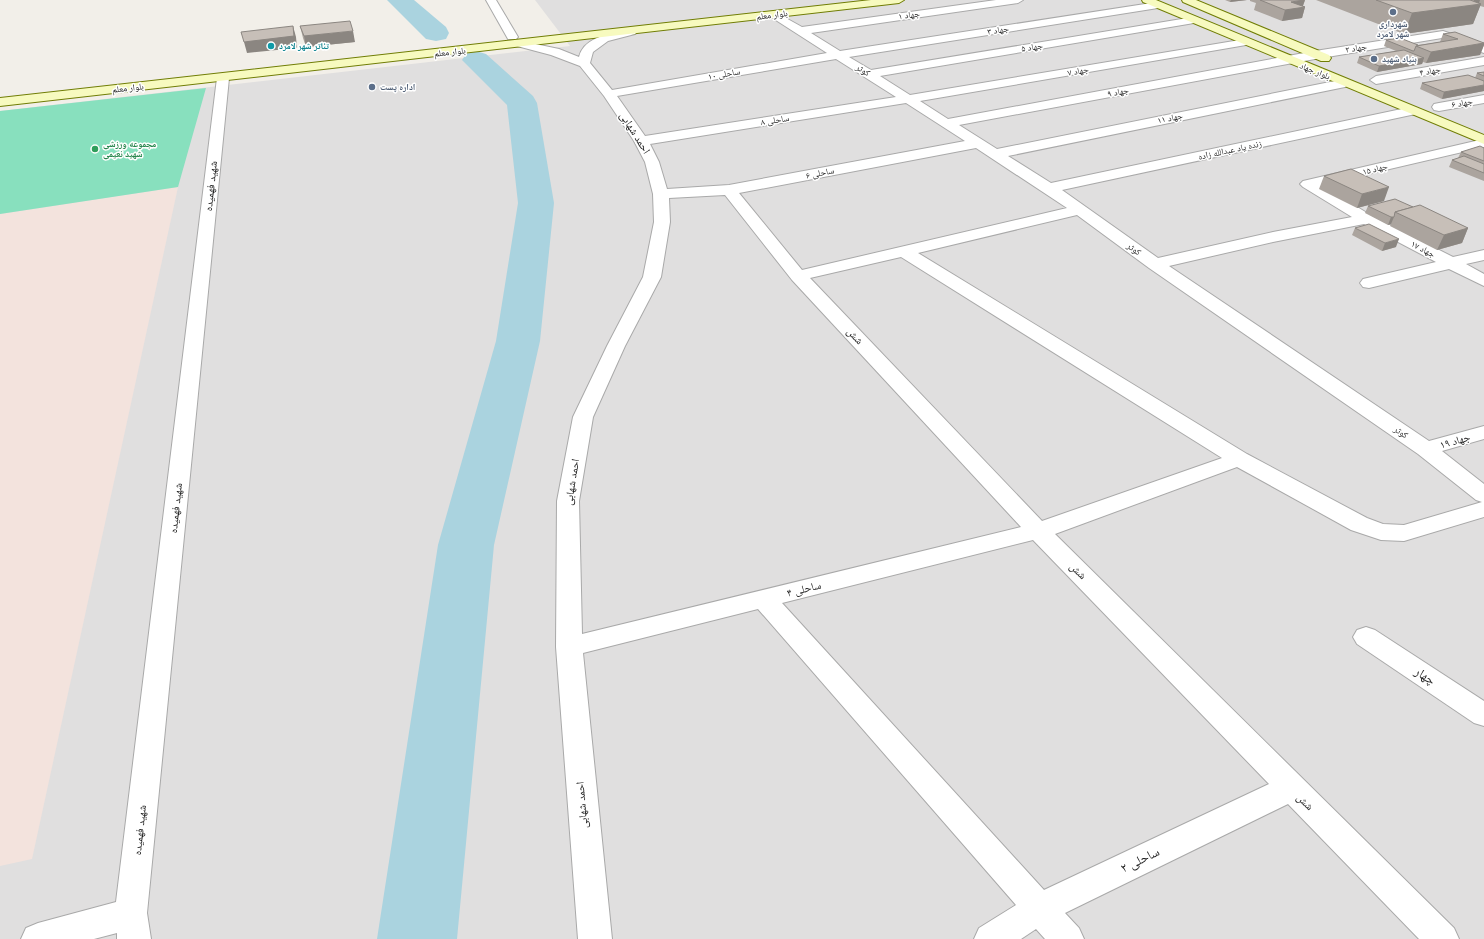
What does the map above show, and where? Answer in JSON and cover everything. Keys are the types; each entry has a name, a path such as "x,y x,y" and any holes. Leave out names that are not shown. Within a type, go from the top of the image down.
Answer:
{"street":[{"path":"491,0 517,40 584,63 587,50 604,40 631,32"},
{"name":"بلوار معلم","path":"0,102 222,78 822,0"},
{"name":"بلوار معلم","path":"0,91 517,40 631,32 899,0"},
{"name":"جهاد ۱","path":"801,31 1018,0"},
{"name":"بلوار جهاد","path":"1187,0 1336,63"},
{"name":"بلوار جهاد","path":"1152,2 1288,60 1484,140"},
{"name":"جهاد ۳","path":"838,55 1152,2"},
{"name":"کوثر","path":"775,15 1049,188 1154,264 1426,449 1484,495"},
{"name":"جهاد ۵","path":"870,74 1194,20"},
{"name":"جهاد ۲","path":"1288,60 1316,54 1443,34 1484,50"},
{"name":"جهاد ۷","path":"909,99 1246,42"},
{"name":"ساحلی ۱۰","path":"609,94 838,55"},
{"name":"جهاد ۹","path":"947,123 1288,60"},
{"name":"جهاد ۴","path":"1376,80 1484,61"},
{"name":"احمد شهابی","path":"584,63 609,94 641,141 652,162 661,194 662,222 652,277 616,346 583,417 568,501 569,647 595,939"},
{"path":"1362,74 1397,89"},
{"name":"شهید فهمیده","path":"133,926 222,78"},
{"name":"جهاد ۱۱","path":"995,154 1345,83"},
{"name":"ساحلی ۸","path":"641,141 909,99"},
{"name":"جهاد ۶","path":"1439,107 1484,100"},
{"path":"1425,101 1458,115"},
{"name":"زنده یاد عبدالله زاده","path":"1049,188 1411,111"},
{"name":"ساحلی ۶","path":"661,194 729,190 979,143"},
{"name":"جهاد ۱۵","path":"1366,219 1308,184 1484,143"},
{"name":"شش","path":"729,190 798,276 1038,531 1442,939"},
{"path":"798,276 1079,210"},
{"path":"1154,264 1273,237 1366,219"},
{"name":"جهاد ۱۷","path":"1366,219 1484,281"},
{"path":"903,251 1239,459 1359,524 1381,532 1404,533 1484,509"},
{"path":"1369,283 1484,255"},
{"name":"جهاد ۱۹","path":"1426,449 1484,432"},
{"name":"ساحلی ۴","path":"569,647 1038,531 1239,459"},
{"path":"763,599 1067,939"},
{"name":"چهار","path":"1366,637 1484,715"},
{"name":"ساحلی ۲","path":"991,939 1039,909 1291,788"},
{"path":"38,939 133,926"}],"shaded area":[{"path":"535,0 1484,0 1484,939 0,939 0,111 570,46"},
{"path":"178,187 32,859 0,866 0,214"}],"green space":[{"name":"مجموعه ورزشی شهید نعیمی","path":"206,88 178,187 0,214 0,111"}],"building":[{"path":"1260,0 1304,0 1291,2 1305,7 1285,10"},
{"path":"1376,0 1470,0 1481,4 1412,13"},
{"path":"350,21 353,31 304,36 300,26"},
{"path":"293,26 294,36 244,42 241,32"},
{"path":"1455,32 1484,43 1431,52 1416,46 1458,39 1443,34"},
{"path":"1400,38 1418,45 1413,51 1386,40"},
{"path":"1404,50 1424,58 1379,66 1359,57"},
{"path":"1484,72 1484,76 1477,73"},
{"path":"1468,75 1484,81 1484,85 1444,92 1422,83"},
{"path":"1480,146 1484,148 1484,161 1461,152"},
{"path":"1464,156 1484,164 1484,173 1452,160"},
{"path":"1351,169 1389,187 1362,194 1324,176"},
{"path":"1395,199 1413,207 1395,212 1394,217 1391,217 1368,206"},
{"path":"1420,205 1468,228 1444,235 1395,212"},
{"path":"1369,224 1399,239 1385,243 1355,228"}],"waterway":[{"path":"399,0 436,33"},
{"path":"417,939 466,545 518,341 536,203 522,103 476,60"}],"place":[{"name":"شهرداری شهر لامرد","path":"1393,12"},
{"name":"تئاتر شهر لامرد","path":"271,46"},
{"name":"بنیاد شهید","path":"1374,59"},
{"name":"اداره پست","path":"372,87"},
{"name":"مجموعه ورزشی شهید نعیمی","path":"95,149"}]}
